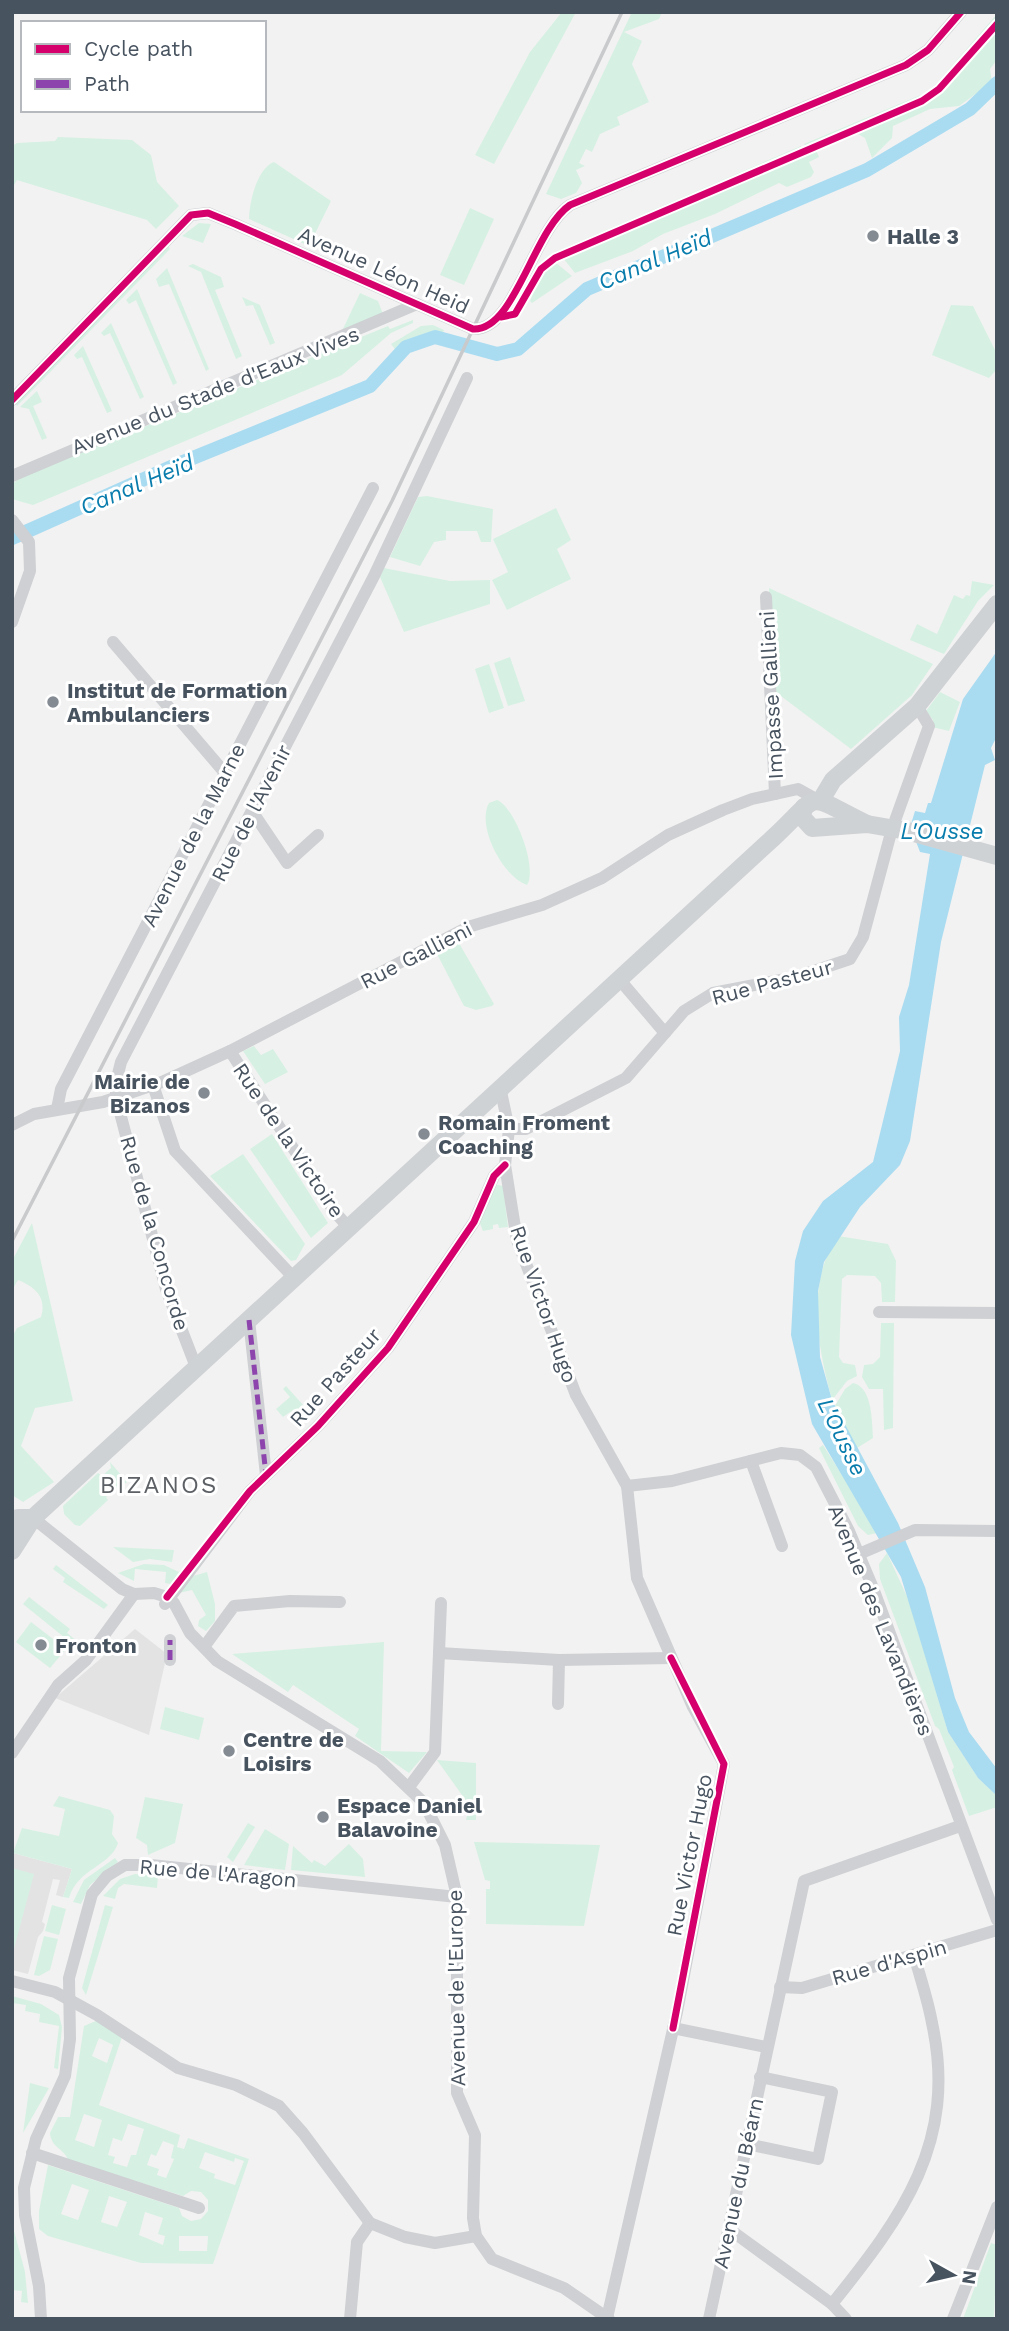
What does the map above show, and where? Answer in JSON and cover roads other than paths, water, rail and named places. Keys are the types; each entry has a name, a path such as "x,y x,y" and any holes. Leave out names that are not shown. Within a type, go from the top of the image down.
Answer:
{"main road":[{"path":"817,826 802,817 817,803 833,780 917,706 997,604"},
{"path":"817,803 867,824 997,856"},
{"path":"817,803 831,814 817,826"},
{"path":"12,1550 33,1518 500,1087 778,834 817,803"},
{"path":"778,834 817,826 867,824"},
{"path":"12,1525 18,1518 33,1518"}],"street":[{"name":"Avenue Léon Heid","path":"12,400 191,215 208,213 473,329 493,324 501,317 552,222 570,205 906,65 928,50 961,12"},
{"name":"Avenue du Stade d'Eaux Vives","path":"12,476 417,304"},
{"name":"Rue de l'Avenir","path":"116,1098 121,1062 374,576 467,378"},
{"name":"Avenue de la Marne","path":"57,1109 61,1089 373,488"},
{"path":"12,622 30,571 29,542 13,521"},
{"name":"Impasse Gallieni","path":"766,597 775,794"},
{"path":"113,642 225,773"},
{"name":"Rue Pasteur","path":"509,1129 529,1128 626,1078 684,1011 713,993 839,964 850,959 858,950 900,830 928,728 917,706"},
{"name":"Rue Gallieni","path":"12,1125 34,1114 116,1098 230,1051 468,927 542,905 602,878 668,835 723,810 798,789 817,803"},
{"path":"252,811 287,863 318,835"},
{"path":"619,979 665,1033"},
{"name":"Rue de la Victoire","path":"230,1051 334,1211 349,1228"},
{"path":"153,1084 175,1151 293,1277"},
{"name":"Rue Victor Hugo","path":"500,1087 509,1129 505,1165 522,1253 576,1395 627,1486 638,1578 671,1658 724,1764 673,2028 608,2318"},
{"name":"Rue de la Concorde","path":"116,1098 166,1289 196,1367"},
{"name":"Rue Pasteur","path":"166,1601 265,1475 318,1426 388,1348 474,1222 494,1176 505,1165"},
{"path":"879,1312 997,1314"},
{"path":"249,1320 265,1475"},
{"name":"Avenue des Lavandières","path":"627,1486 673,1480 781,1453 800,1455 816,1467 859,1555 997,1920"},
{"path":"751,1461 782,1546"},
{"path":"33,1518 108,1579 134,1594 154,1593 166,1601"},
{"path":"859,1555 909,1532 997,1531"},
{"path":"12,1753 58,1685 86,1660 134,1594"},
{"name":"Avenue de l'Europe","path":"166,1601 174,1603 190,1633 217,1661 380,1761 424,1803 445,1845 457,1897 457,2093 475,2135 473,2218 476,2236"},
{"path":"204,1647 234,1606 290,1601 340,1602"},
{"path":"409,1787 435,1752 442,1603"},
{"path":"170,1640 170,1660"},
{"path":"439,1653 559,1660 671,1658"},
{"path":"558,1704 559,1660"},
{"name":"Avenue du Béarn","path":"709,2319 804,1881 960,1826"},
{"name":"Rue de l'Aragon","path":"41,2319 36,2260 27,2233 23,2200 40,2127 65,2076 70,2039 69,1978 92,1894 107,1876 125,1865 457,1897"},
{"name":"Rue d'Aspin","path":"780,1987 802,1987 997,1930"},
{"path":"832,2304 877,2248 915,2187 934,2128 938,2077 933,2024 914,1955"},
{"path":"12,1980 55,1992 97,2015 178,2068 236,2085 279,2106 370,2222 405,2236 435,2243 476,2236 492,2259 564,2288 608,2318"},
{"path":"673,2028 766,2047"},
{"path":"747,2144 818,2159 832,2092 760,2077"},
{"path":"32,2153 199,2208"},
{"path":"953,2319 997,2207"},
{"path":"350,2319 357,2242 370,2222"},
{"path":"729,2229 832,2304 846,2319"}],"water":[{"name":"L'Ousse","path":"997,651 997,736 991,748 995,760 985,765 941,942 910,1141 900,1165 860,1207 824,1262 818,1291 820,1357 832,1400 898,1523 925,1587 955,1698 969,1732 997,1769 997,1796 978,1778 948,1732 901,1577 812,1424 791,1335 795,1261 803,1231 823,1201 873,1162 900,1051 899,1017 909,985 930,854 920,852 915,839 907,837 915,811 925,813 928,803 931,803 963,699"}],"waterway":[{"name":"Canal Heïd","path":"12,538 178,464 370,386 406,347 435,337 497,354 518,349 587,289 867,170 970,109 997,83"}],"railway":[{"path":"12,1241 392,501 622,12"}],"place":[{"name":"Halle 3","path":"873,236"},
{"name":"Institut de Formation Ambulanciers","path":"53,702"},
{"name":"Mairie de Bizanos","path":"204,1093"},
{"name":"Romain Froment Coaching","path":"424,1134"},
{"name":"Fronton","path":"41,1645"},
{"name":"Centre de Loisirs","path":"229,1751"},
{"name":"Espace Daniel Balavoine","path":"323,1817"}],"district":[{"name":"BIZANOS","path":"159,1485"}]}
